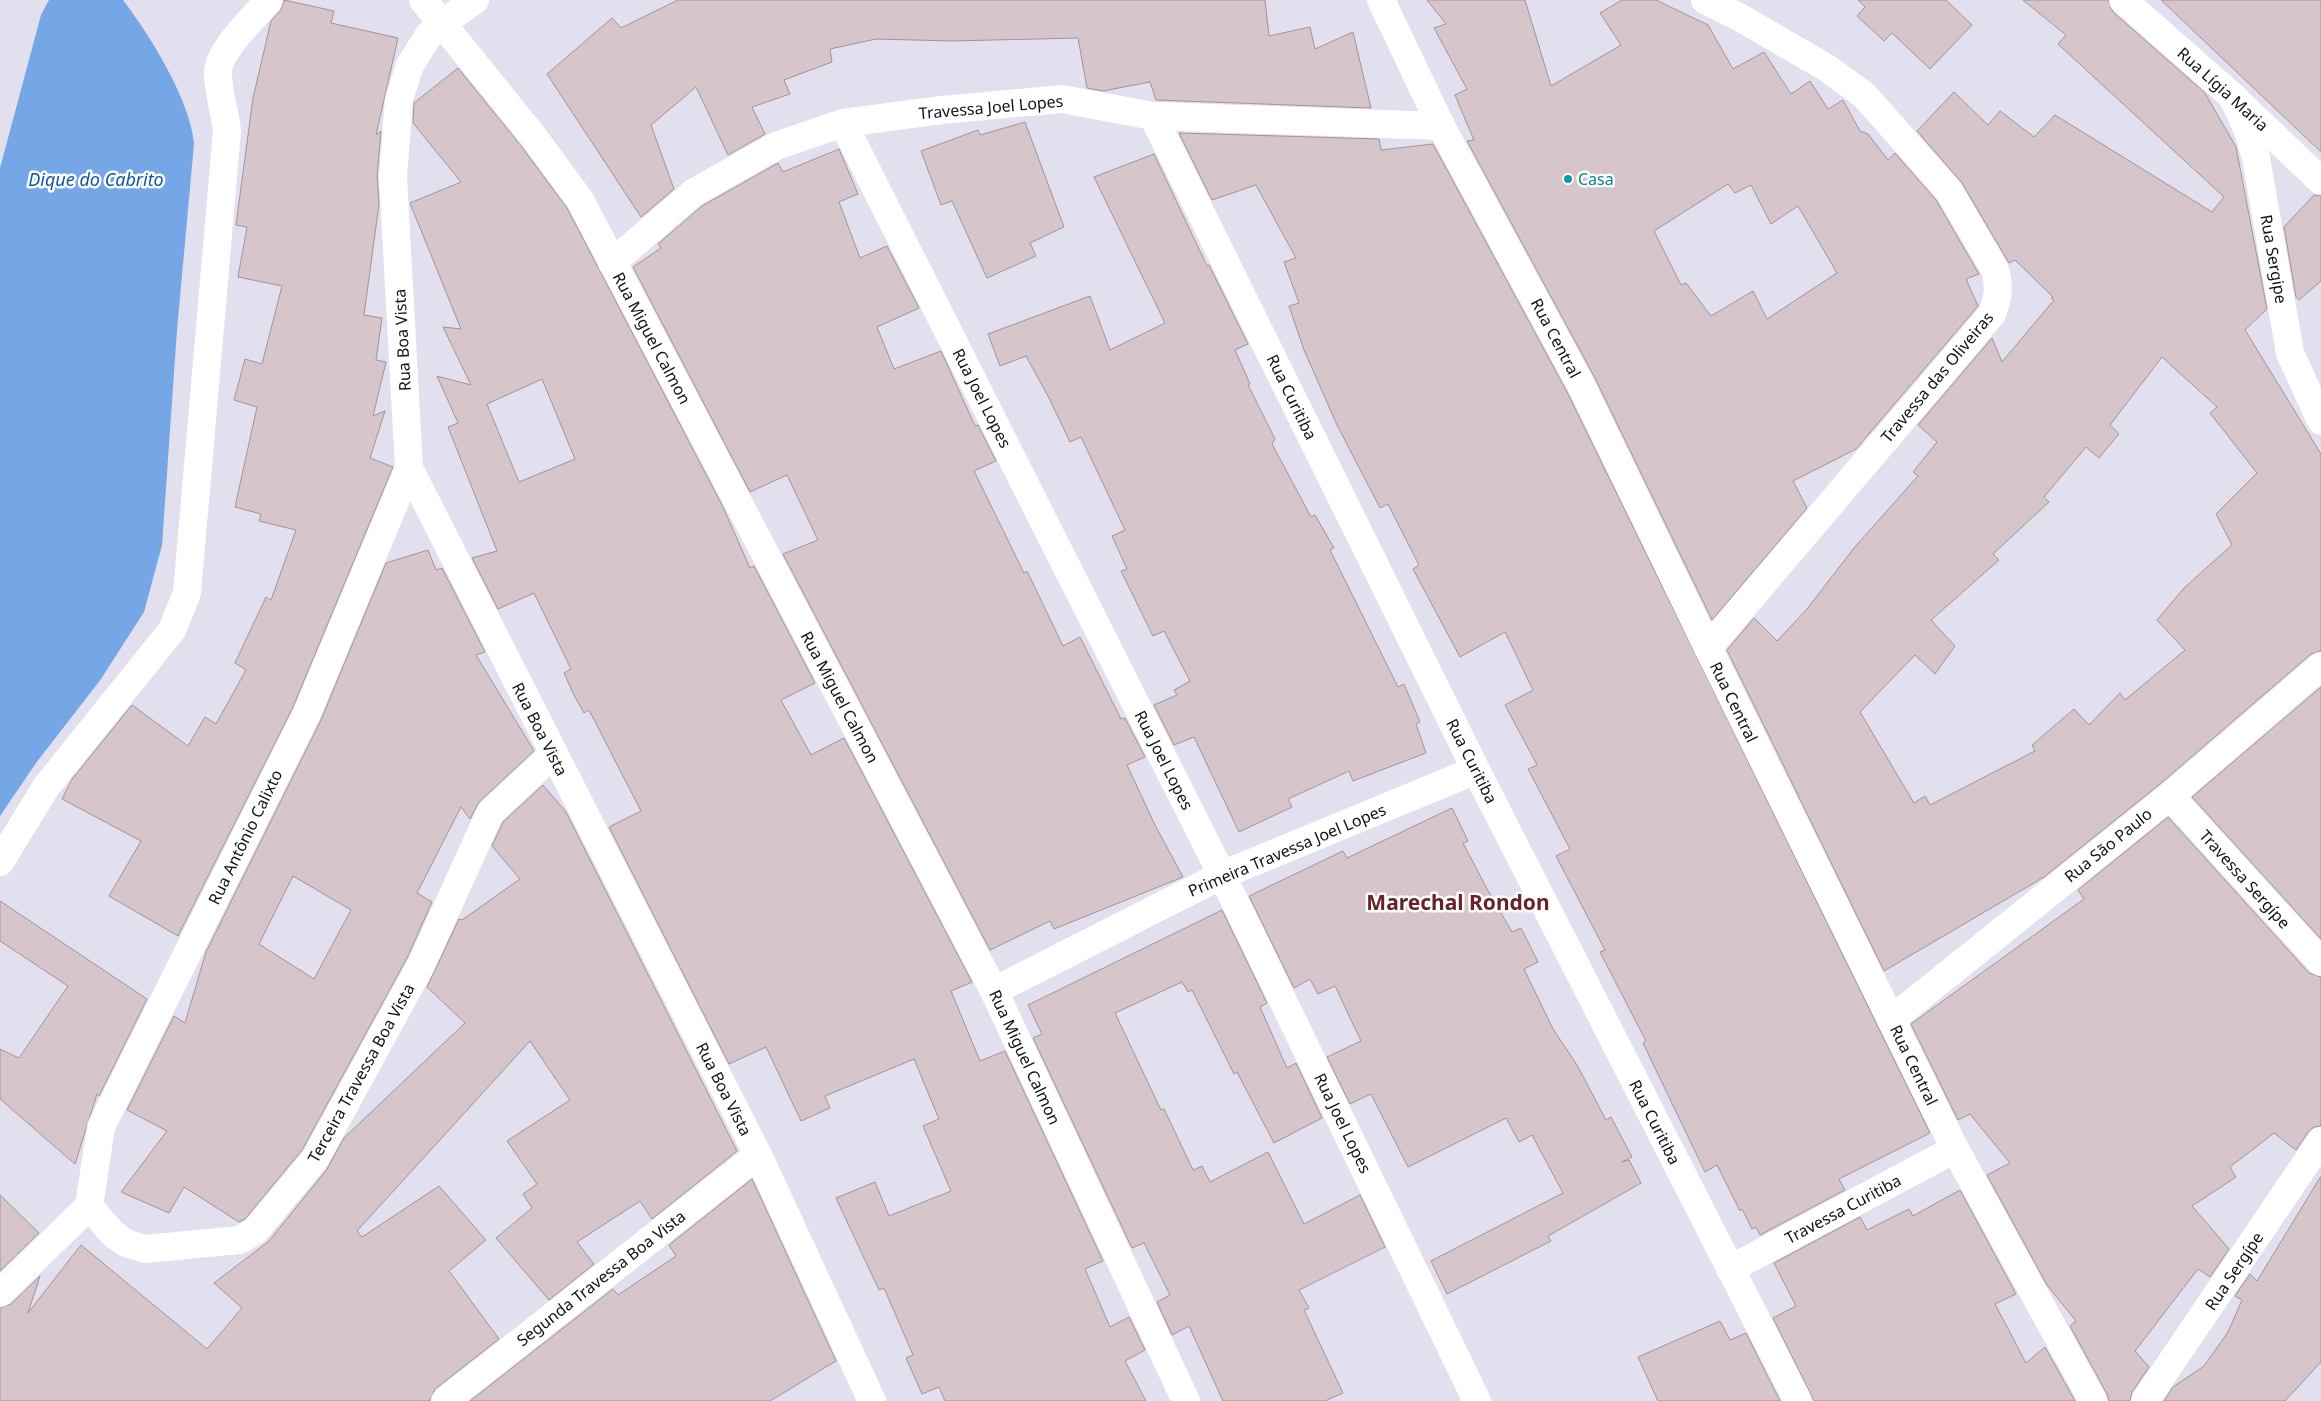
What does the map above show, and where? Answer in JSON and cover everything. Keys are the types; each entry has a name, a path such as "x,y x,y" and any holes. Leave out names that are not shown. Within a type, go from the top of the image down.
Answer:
{"street":[{"path":"0,862 46,786 172,630 187,593 227,131 218,72 219,61 269,0"},
{"name":"Rua Miguel Calmon","path":"423,0 532,136 580,200 994,991 1186,1401"},
{"path":"442,24 475,0"},
{"name":"Rua Central","path":"1381,0 1441,126 1581,385 1708,648 1955,1148 2093,1401"},
{"name":"Travessa das Oliveiras","path":"1705,0 1739,17 1827,68 1864,95 1949,191 1995,270 1999,284 1992,314 1708,648"},
{"name":"Rua Lígia Maria","path":"2123,0 2232,96 2321,181"},
{"name":"Rua Boa Vista","path":"442,24 430,35 410,65 404,80 399,99 393,177 409,468 758,1156 862,1397"},
{"name":"Rua Sergipe","path":"2232,96 2247,128 2256,158 2290,353 2321,421"},
{"name":"Travessa Joel Lopes","path":"612,263 693,193 776,146 843,123 942,110 1062,99 1153,116 1441,126"},
{"name":"Rua Curitiba","path":"1153,116 1476,770 1798,1401"},
{"name":"Rua Joel Lopes","path":"843,123 1222,875 1477,1401"},
{"name":"Rua Antônio Calixto","path":"89,1206 101,1127 307,713 409,468"},
{"name":"Rua São Paulo","path":"1891,1020 2170,796 2321,666"},
{"name":"Terceira Travessa Boa Vista","path":"89,1206 113,1234 126,1243 145,1249 239,1240 255,1231 315,1159 421,965 490,813 553,754"},
{"name":"Primeira Travessa Joel Lopes","path":"994,991 1222,875 1476,770"},
{"name":"Travessa Sergípe","path":"2170,796 2321,962"},
{"name":"Rua Sergípe","path":"2146,1401 2321,1141"},
{"name":"Travessa Curitiba","path":"1730,1268 1955,1148"},
{"name":"Segunda Travessa Boa Vista","path":"445,1401 758,1156"},
{"path":"0,1293 89,1206"}],"water":[{"name":"Dique do Cabrito","path":"49,0 123,0 156,49 177,89 191,127 194,144 177,330 162,545 144,612 101,679 36,763 0,816 0,168 41,15"}],"building":[{"path":"284,0 334,11 331,23 398,38 376,135 381,131 377,176 379,204 364,315 382,318 376,360 386,362 373,416 385,411 370,458 393,467 293,707 178,936 109,896 141,841 62,799 72,779 132,705 188,746 205,717 216,724 246,670 235,663 266,597 271,600 296,530 259,521 261,514 235,507 257,407 234,400 245,359 262,364 282,286 238,277 247,227 236,225 253,98 271,21 281,10"},
{"path":"678,0 1265,0 1269,36 1310,27 1315,49 1353,32 1371,108 1156,100 1150,82 1103,91 1087,88 1078,38 952,41 876,39 830,49 832,62 784,80 790,94 752,107 765,134 728,155 696,87 651,125 674,189 641,217 547,74 612,18 621,28"},
{"path":"1427,0 1525,0 1551,86 1621,45 1600,13 1622,0 1656,0 1708,25 1733,69 1764,52 1791,94 1810,81 1828,109 1843,100 1860,131 1868,134 1888,160 1895,153 1936,200 1979,274 1966,279 1978,306 1856,449 1793,481 1807,508 1712,620 1595,378 1467,141 1474,140 1455,95 1467,89 1434,28 1446,24","holes":["1728,184 1735,193 1751,185 1771,224 1798,206 1837,273 1767,319 1753,291 1711,316 1686,283 1681,285 1654,231"]},
{"path":"1858,0 1946,0 1972,25 1930,69 1892,33 1884,41 1857,16 1865,7"},
{"path":"2023,0 2108,0 2113,12 2205,93 2236,147 2267,309 2245,330 2321,454 2321,651 2311,654 2160,784 2044,877 1884,971 1727,650 1754,618 1777,641 1807,609 1854,548 1918,476 1913,472 1937,442 1918,425 1992,338 2002,362 2054,300 2015,260 2009,263 1962,183 1917,131 1954,92 1988,125 2000,111 2034,137 2055,115 2212,212 2224,197 2058,44 2066,35","holes":["2162,357 2217,407 2210,413 2257,473 2216,514 2232,545 2184,588 2157,620 2185,650 2125,700 2120,693 2089,725 2074,709 2032,745 2035,751 1930,805 1925,796 1914,803 1860,712 1915,655 1935,674 1955,646 1931,620 1999,560 1993,554 2049,502 2044,497 2086,447 2099,458 2119,434 2110,425"]},
{"path":"2161,0 2321,0 2321,152"},
{"path":"458,68 521,146 567,208 722,505 750,568 754,566 815,683 781,700 811,755 844,738 972,982 951,991 980,1061 1005,1051 1103,1261 1085,1269 1110,1327 1129,1317 1145,1350 1125,1361 1146,1401 945,1401 939,1387 922,1394 906,1358 913,1355 884,1288 879,1290 836,1198 875,1182 889,1216 951,1191 923,1126 939,1119 914,1059 825,1096 830,1108 801,1121 766,1047 729,1064 609,827 641,811 589,710 584,713 574,695 564,673 571,669 534,593 498,609 472,558 497,551 448,427 458,423 437,376 471,385 443,327 461,329 410,203 461,182 413,123 414,103","holes":["542,379 575,459 519,482 487,404"]},
{"path":"1025,122 1064,227 1030,243 1036,256 987,278 952,201 941,205 921,151 978,130 980,135"},
{"path":"1179,133 1379,139 1381,150 1433,144 1567,392 1930,1133 1839,1179 1845,1190 1760,1235 1756,1227 1752,1229 1742,1209 1740,1211 1717,1165 1705,1172 1643,1043 1646,1041 1600,952 1605,950 1556,856 1570,849 1528,769 1537,765 1505,705 1533,690 1505,632 1460,657 1413,569 1419,565 1388,504 1380,508 1337,425 1304,350 1289,306 1299,303 1284,262 1296,258 1256,185 1212,200"},
{"path":"839,149 858,194 839,202 860,258 887,246 919,308 877,327 894,369 941,351 975,426 978,425 996,461 974,471 1024,573 1027,571 1063,646 1080,637 1121,719 1125,718 1145,757 1127,765 1155,825 1183,877 1054,929 1050,921 990,950 783,554 818,540 787,475 750,492 633,267 661,248 658,244 702,206 778,163 783,172"},
{"path":"1154,154 1207,266 1209,265 1248,344 1235,350 1250,384 1248,385 1275,439 1272,444 1311,517 1315,515 1334,548 1330,550 1398,687 1404,684 1420,722 1416,724 1426,753 1353,781 1349,771 1288,799 1292,807 1239,832 1194,737 1174,745 1154,705 1177,695 1174,690 1190,681 1164,631 1153,636 1121,571 1127,569 1112,536 1125,530 1081,437 1070,442 1026,356 1000,366 988,334 1090,296 1110,350 1165,323 1094,177"},
{"path":"2314,195 2321,196 2321,281 2299,300 2296,297 2284,227"},
{"path":"428,550 436,570 442,568 485,652 476,655 534,751 479,802 470,819 461,807 417,893 432,902 407,958 302,1150 245,1219 239,1222 184,1187 169,1213 121,1192 167,1131 127,1110 174,1016 185,1023 206,952 321,720 386,563","holes":["293,876 351,910 314,979 259,944"]},
{"path":"2321,687 2321,939 2192,797"},
{"path":"543,785 566,812 737,1151 652,1219 640,1201 577,1242 594,1264 549,1300 496,1238 532,1208 523,1194 537,1184 507,1141 570,1100 530,1041 357,1231 362,1237 439,1186 486,1240 449,1271 499,1339 435,1389 430,1401 0,1401 0,1308 11,1304 40,1276 28,1313 81,1245 207,1349 242,1308 214,1283 269,1241 327,1169 344,1138 465,1023 427,987 459,919 462,920 520,879 492,846 503,822"},
{"path":"1452,808 1468,841 1463,843 1486,887 1512,932 1521,928 1538,962 1524,969 1553,1029 1577,1065 1606,1120 1611,1117 1632,1157 1622,1162 1629,1160 1641,1183 1548,1236 1551,1241 1447,1294 1431,1261 1563,1193 1532,1135 1519,1142 1506,1118 1408,1167 1371,1094 1350,1104 1327,1057 1361,1041 1335,986 1318,994 1310,979 1294,988 1249,896 1343,851 1347,858"},
{"path":"2168,817 2309,973 2321,977 2321,1126 2314,1127 2308,1132 2296,1150 2274,1133 2230,1167 2236,1177 2192,1206 2229,1249 2210,1277 2198,1269 2135,1351 2149,1367 2132,1392 2130,1401 2109,1401 2070,1326 2076,1321 2047,1285 1987,1175 2010,1163 1970,1114 1958,1120 1911,1024 2084,899 2078,890"},
{"path":"0,901 147,999 99,1096 97,1094 75,1164 0,1099 0,1049 19,1058 68,986 0,941"},
{"path":"1222,910 1267,1003 1260,1007 1287,1068 1296,1063 1322,1118 1274,1143 1237,1072 1234,1074 1192,990 1188,992 1182,982 1115,1013 1161,1110 1164,1109 1193,1170 1202,1166 1210,1182 1268,1152 1304,1224 1360,1195 1385,1247 1299,1290 1309,1308 1304,1310 1343,1393 1325,1401 1223,1401 1189,1326 1172,1335 1157,1302 1170,1295 1144,1243 1132,1248 1033,1038 1042,1034 1028,1005"},
{"path":"2321,1176 2321,1362 2285,1401 2164,1401 2173,1387 2204,1366 2228,1332 2242,1300 2235,1296 2250,1274 2257,1281"},
{"path":"752,1179 836,1361 770,1401 470,1401 613,1289 618,1295 676,1256 669,1245"},
{"path":"1960,1190 2016,1294 1995,1304 2026,1363 2045,1347 2075,1401 1814,1401 1773,1318 1796,1306 1774,1263 1860,1217 1867,1230 1909,1209 1913,1216"},
{"path":"0,1195 39,1233 0,1271"},
{"path":"1720,1321 1730,1340 1746,1333 1780,1401 1658,1401 1638,1357"}],"place":[{"name":"Casa","path":"1568,179"}],"district":[{"name":"Marechal Rondon","path":"1458,903"}]}
